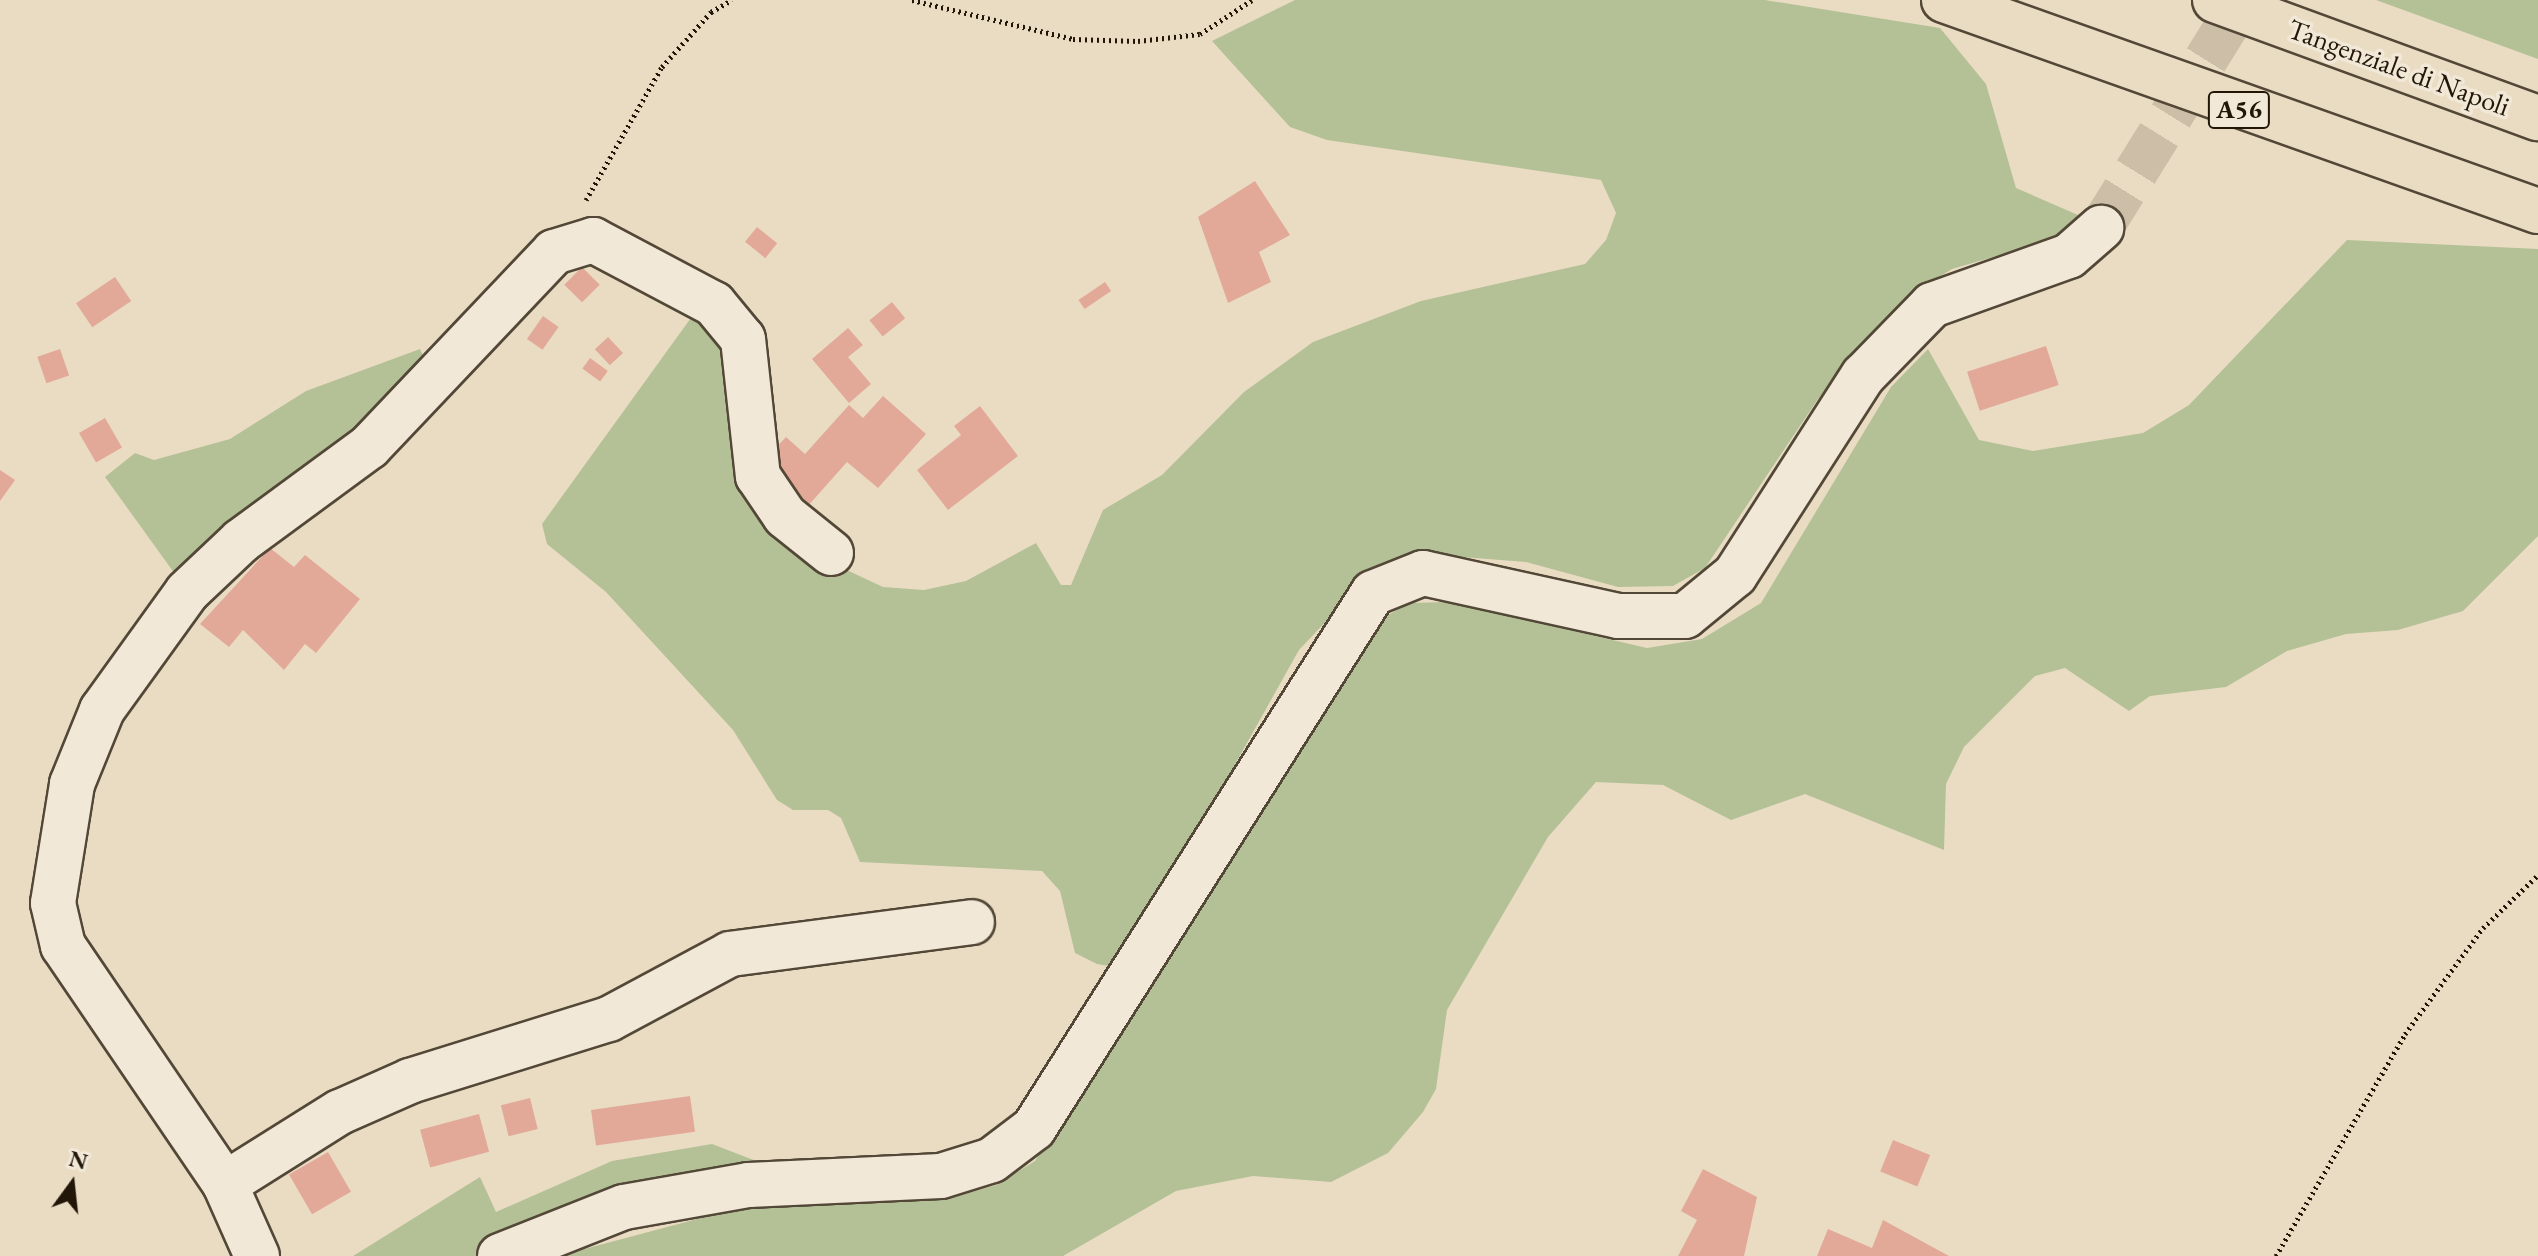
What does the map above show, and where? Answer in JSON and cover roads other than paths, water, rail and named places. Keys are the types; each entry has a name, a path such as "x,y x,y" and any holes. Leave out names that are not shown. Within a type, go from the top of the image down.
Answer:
{"highway":[{"name":"A56","path":"1944,0 2538,211"},
{"name":"Tangenziale di Napoli","path":"2215,0 2538,118"}],"street":[{"path":"500,1256 624,1207 749,1185 941,1176 992,1160 1034,1128 1373,593 1423,573 1618,616 1685,616 1735,575 1863,376 1932,305 2069,256 2101,228"},
{"path":"257,1256 225,1184 63,946 53,903 72,784 102,710 187,592 241,541 369,447 554,252 572,242 593,240 636,258 714,304 743,339 758,476 785,516 831,553"},
{"path":"225,1184 340,1112 410,1081 609,1019 730,954 972,922"}],"tunnel":[{"path":"2101,228 2243,0"}]}
